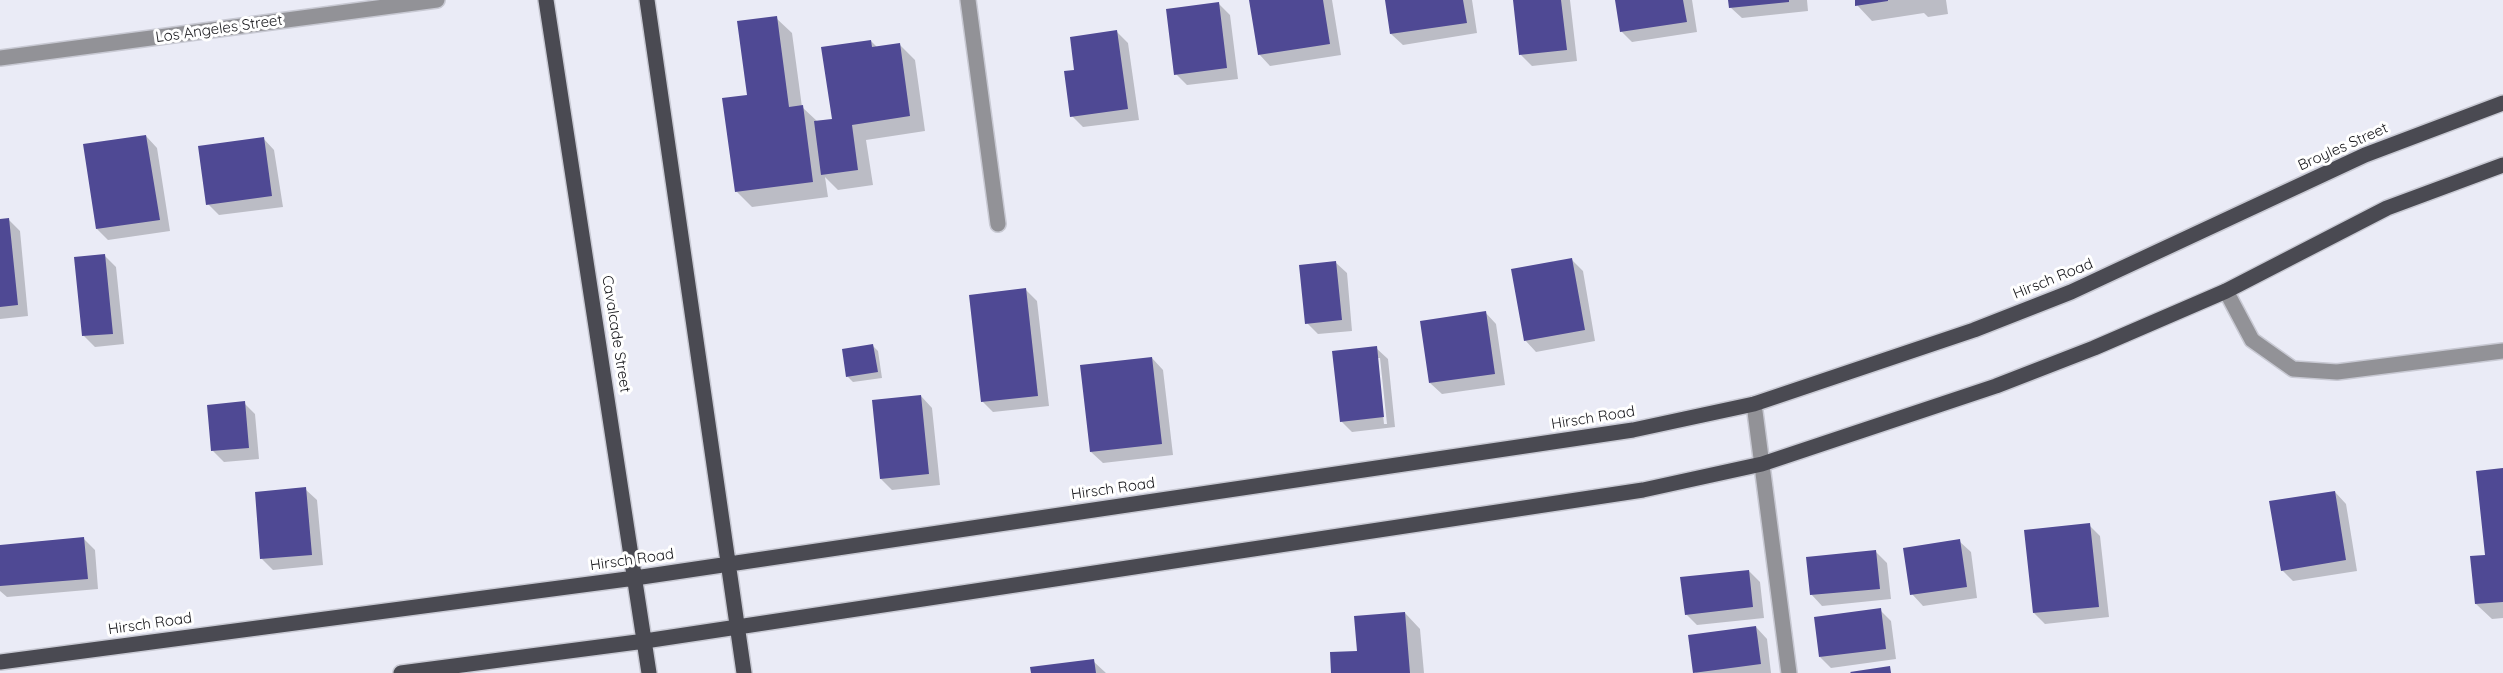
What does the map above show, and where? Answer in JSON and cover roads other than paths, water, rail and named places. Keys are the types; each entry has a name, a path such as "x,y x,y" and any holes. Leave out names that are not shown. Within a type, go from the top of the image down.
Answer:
{"main road":[{"name":"Cavalcade Street","path":"546,0 649,673"},
{"path":"647,0 744,673"},
{"name":"Broyles Street","path":"2201,233 2365,155 2503,103"},
{"path":"401,673 645,641 738,625 1632,491 1762,464 1996,386 2094,348 2226,291 2387,208 2503,165"},
{"name":"Hirsch Road","path":"0,662 635,578 1633,430 1754,404 1974,330 2071,292 2201,233"}],"street":[{"name":"Los Angeles Street","path":"0,58 437,0"},
{"path":"968,0 998,224"},
{"path":"2226,291 2252,340 2293,369 2337,372 2503,351"},
{"path":"1754,404 1789,673"}]}
